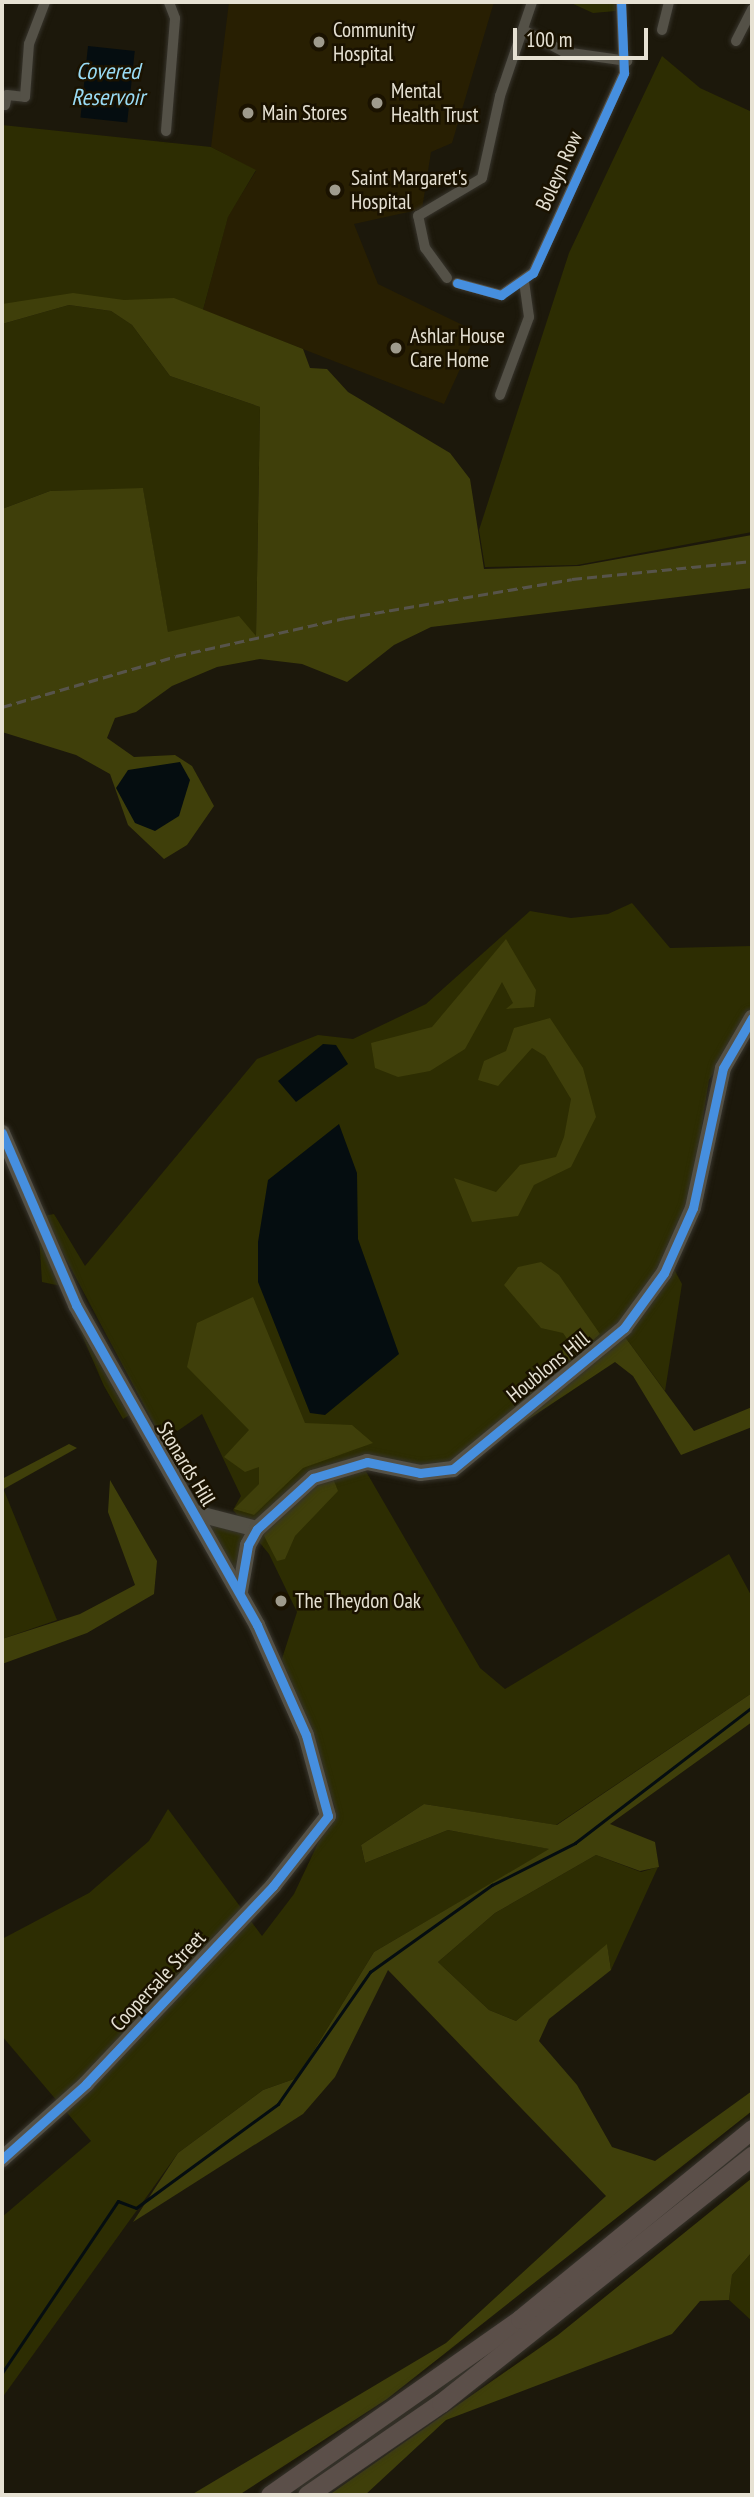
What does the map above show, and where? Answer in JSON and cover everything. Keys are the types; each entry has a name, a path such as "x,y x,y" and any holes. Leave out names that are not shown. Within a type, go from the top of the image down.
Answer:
{"highway":[{"path":"270,2495 520,2319 752,2129"},
{"path":"307,2495 441,2403 752,2156"}],"street":[{"path":"5,105 7,95 25,97 29,44 45,2"},
{"path":"166,131 175,18 169,2"},
{"path":"500,395 529,317 524,283 501,295 452,281 425,248 418,216 482,178 500,96 532,2"},
{"path":"523,30 564,52 627,61 621,2"},
{"path":"662,30 669,2"},
{"path":"736,41 752,9"},
{"name":"Boleyn Row","path":"524,283 627,61"},
{"name":"Houblons Hill","path":"240,1591 248,1545 257,1529 313,1478 342,1465 367,1462 420,1474 453,1469 624,1328 664,1273 693,1208 723,1068 752,1018"},
{"name":"Stonards Hill","path":"2,1133 76,1304 240,1591 306,1735 328,1816"},
{"path":"195,1513 257,1529"},
{"name":"Coopersale Street","path":"2,2159 86,2084 273,1886 328,1816"}],"shaded area":[{"name":"Saint Margaret's Hospital","path":"229,2 494,2 452,143 431,152 422,209 354,224 378,284 477,332 444,404 203,310 228,216 256,171 211,147"},
{"path":"569,2 615,2 616,11 593,13"},
{"path":"662,56 700,88 752,112 752,532 577,565 485,567 479,530 569,253"},
{"path":"2,125 211,147 256,170 228,217 203,310 61,302 2,319"},
{"path":"73,293 124,300 174,298 303,349 310,368 327,369 348,392 450,453 470,479 484,569 579,566 752,535 752,588 431,627 394,645 347,682 302,664 260,659 217,667 172,686 136,712 115,718 107,738 134,757 175,755 192,766 214,806 187,845 164,859 128,825 110,774 76,755 2,732 2,509 50,491 143,488 168,632 239,616 256,636 260,407 170,376 132,325 111,311 69,305 2,324 2,304"},
{"path":"69,305 111,311 132,325 170,376 260,407 256,637 224,620 168,633 143,489 50,491 2,509 2,324"},
{"path":"632,903 670,948 752,946 752,1010 709,1080 691,1196 667,1267 636,1311 453,1464 364,1468 480,1668 505,1689 729,1554 752,1597 752,1693 556,1825 424,1804 361,1845 365,1863 448,1830 550,1849 374,1952 297,2078 263,2090 178,2153 2,2398 2,2217 91,2141 2,2036 2,1939 89,1893 149,1841 168,1809 262,1936 294,1894 335,1807 278,1671 297,1612 269,1554 233,1510 241,1496 202,1414 163,1441 43,1216 54,1214 85,1266 257,1059 318,1035 353,1039 426,1004 530,911 571,918 608,914"},
{"path":"506,939 536,990 534,1007 506,1009 513,1003 502,982 465,1049 430,1071 398,1077 375,1068 371,1043 432,1027"},
{"path":"550,1018 583,1068 596,1117 571,1167 534,1185 518,1216 472,1222 454,1178 496,1192 520,1165 556,1157 564,1137 571,1099 545,1056 532,1048 498,1086 478,1080 484,1061 506,1051 514,1028"},
{"path":"39,1235 61,1286 42,1282"},
{"path":"541,1262 559,1275 600,1334 555,1373 545,1369 570,1343 563,1333 541,1328 504,1285 518,1267"},
{"path":"674,1269 682,1284 665,1391 625,1337"},
{"path":"253,1297 305,1423 352,1425 373,1443 303,1468 254,1515 234,1509 259,1484 259,1467 245,1472 224,1457 249,1430 187,1367 197,1323"},
{"path":"75,1319 133,1413 123,1419 104,1386"},
{"path":"625,1337 694,1431 752,1407 752,1427 681,1455 633,1376 615,1362 503,1436"},
{"path":"69,1444 77,1448 2,1490 2,1479"},
{"path":"325,1476 332,1476 338,1491 295,1536 285,1559 277,1561 263,1534"},
{"path":"110,1480 157,1561 154,1594 87,1633 2,1664 2,1639 80,1614 135,1585 108,1512"},
{"path":"2,1489 57,1620 2,1639"},
{"path":"203,1518 245,1534 237,1579"},
{"path":"752,1693 752,1722 610,1824 655,1842 659,1867 640,1871 596,1855 495,1913 438,1962 489,2010 516,2021 607,1944 611,1970 549,2019 539,2041 577,2085 612,2147 655,2161 752,2091 752,2111 387,2399 239,2495 191,2495 446,2343 606,2196 388,1970 335,2077 303,2114 133,2222 178,2153 263,2090 297,2078 374,1952 549,1849 448,1830 365,1863 361,1845 424,1804 557,1825"},
{"path":"596,1855 641,1872 658,1867 611,1970 607,1945 516,2021 489,2010 438,1962 495,1913"},
{"path":"752,2178 752,2252 732,2275 729,2300 700,2301 672,2334 446,2420 365,2495 329,2495 558,2335"},
{"path":"752,2252 752,2321 729,2300 732,2275"}],"water":[{"name":"Covered Reservoir","path":"88,46 135,51 127,123 80,118"},
{"path":"180,762 190,780 179,816 155,831 135,823 116,788 128,770"},
{"path":"323,1044 336,1045 348,1064 296,1102 278,1081"},
{"path":"339,1124 357,1173 358,1239 399,1354 325,1415 310,1413 258,1282 258,1242 268,1180"}],"waterway":[{"path":"2,2373 118,2201 136,2208 278,2104 370,1972 492,1885 575,1843 752,1707"}],"railway":[{"path":"2,707 176,656 345,618 572,579 752,561"}],"cycle path":[{"path":"457,283 501,295 533,273 624,73 621,2"},
{"path":"240,1591 248,1545 257,1529 313,1478 367,1462 420,1473 453,1469 624,1328 664,1273 693,1208 723,1068 752,1018"},
{"path":"2,1133 76,1305 257,1625 306,1735 328,1816 273,1886 86,2084 2,2159"}],"place":[{"name":"Community Hospital","path":"319,42"},
{"name":"Mental Health Trust","path":"377,103"},
{"name":"Main Stores","path":"248,113"},
{"name":"Saint Margaret's Hospital","path":"335,190"},
{"name":"Ashlar House Care Home","path":"396,348"},
{"name":"The Theydon Oak","path":"281,1601"}]}
